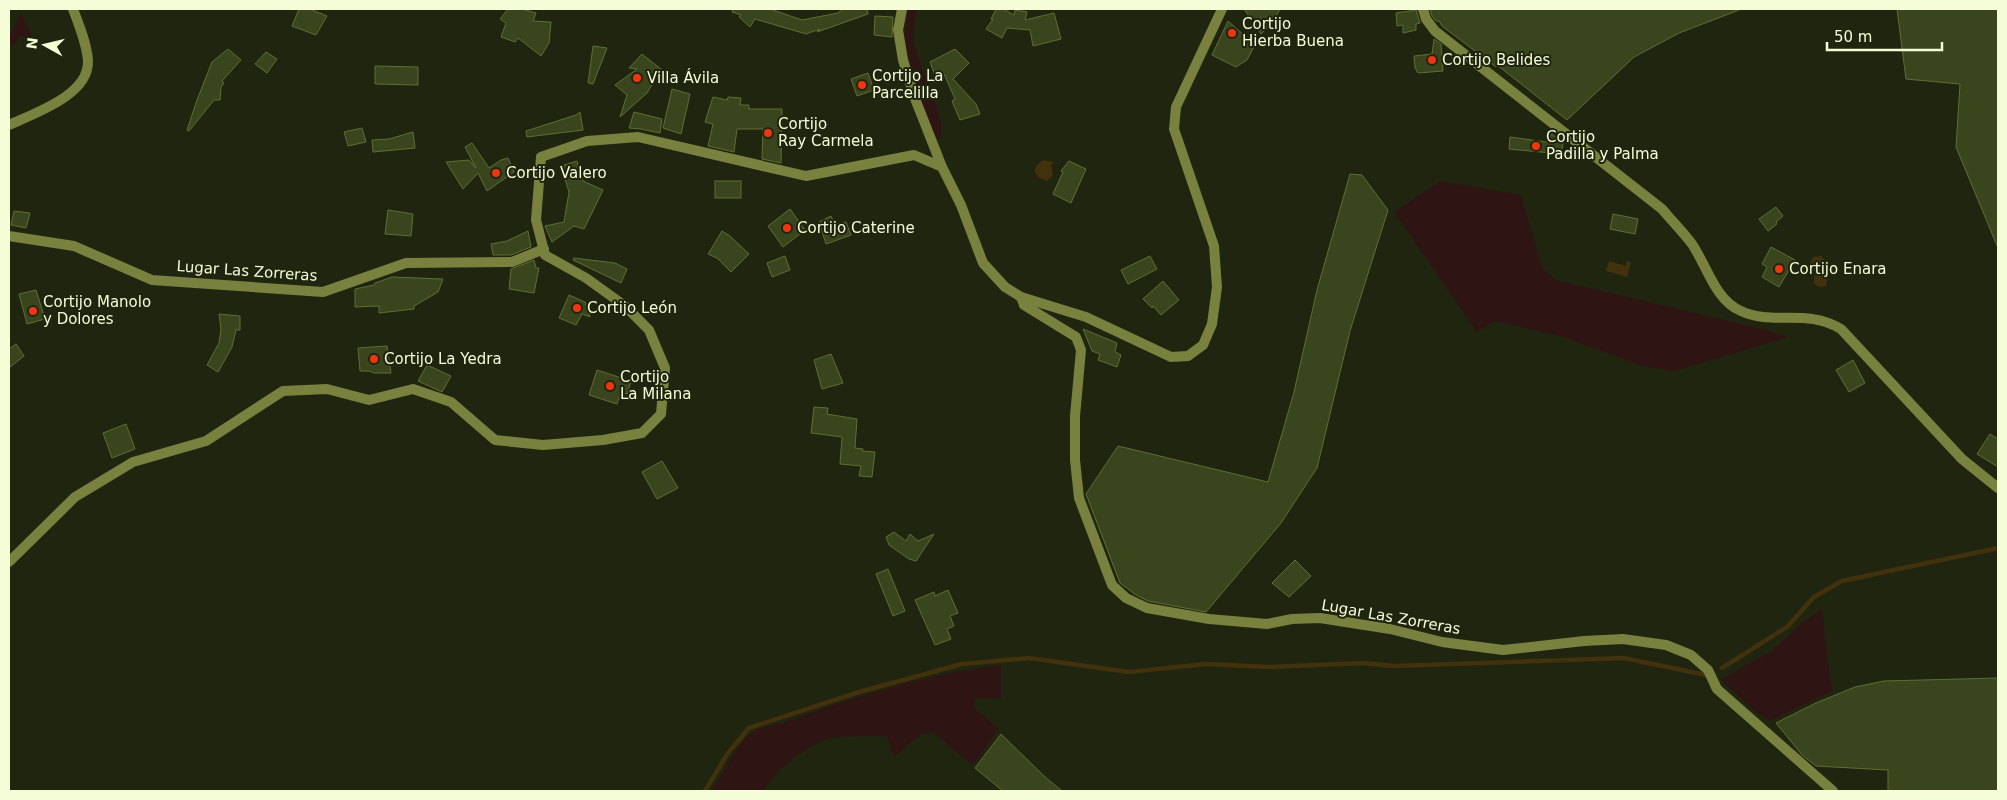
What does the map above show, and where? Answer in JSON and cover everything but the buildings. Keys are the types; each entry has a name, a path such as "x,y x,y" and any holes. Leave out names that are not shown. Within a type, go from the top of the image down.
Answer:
{"street":[{"path":"9,125 68,96 81,82 88,62 83,38 73,9"},
{"path":"902,9 898,30 903,60 914,96 942,167 961,205 983,263 1005,288 1021,297 1086,317 1172,357 1188,356 1203,345 1212,324 1217,287 1214,246 1174,129 1176,107 1222,9"},
{"path":"1423,9 1426,18 1435,31 1662,210 1692,244 1722,297 1740,311 1760,316 1812,317 1830,321 1841,329 1962,459 1998,488"},
{"path":"9,562 75,497 133,462 206,441 283,391 327,389 369,400 413,389 451,402 495,440 543,446 603,440 642,433 661,414 665,368 650,330 625,306 586,278 545,255 536,220 541,157 587,141 638,137 806,176 914,155 942,167"},
{"name":"Lugar Las Zorreras","path":"9,236 74,246 152,280 323,292 406,262 512,262 544,249"},
{"name":"Lugar Las Zorreras","path":"1021,297 1024,305 1076,337 1081,350 1075,416 1075,460 1080,498 1112,585 1126,598 1147,608 1209,619 1267,624 1292,619 1320,618 1390,629 1442,642 1504,650 1584,641 1623,639 1666,645 1691,655 1708,670 1717,689 1833,791"}],"shaded area":[{"path":"909,9 918,9 914,28 914,43 937,108 941,131 939,139 936,138 917,95 904,36"},
{"path":"21,13 35,42 20,35 14,46 9,43 9,38"},
{"path":"1043,160 1053,162 1051,166 1053,176 1047,181 1039,178 1035,172 1036,166"},
{"path":"1441,181 1521,195 1542,268 1556,280 1762,329 1788,337 1675,371 1646,367 1560,336 1495,321 1477,332 1394,212"},
{"path":"1821,256 1825,260 1826,265 1821,270 1827,280 1826,286 1820,287 1814,284 1816,274 1810,264 1813,257"},
{"path":"1609,261 1626,266 1627,261 1631,262 1627,277 1606,271"},
{"path":"1822,609 1830,681 1833,691 1770,721 1757,713 1721,680 1771,652 1802,623"},
{"path":"1001,665 1001,699 975,698 974,708 999,729 973,765 932,732 920,735 894,757 887,736 841,737 828,739 808,748 783,767 762,791 712,791 736,751 757,730 892,687 946,674"}],"waterway":[{"path":"1722,668 1787,627 1814,597 1842,581 1998,548"},
{"path":"705,791 728,753 749,728 859,692 962,664 1029,658 1129,672 1206,664 1268,667 1364,663 1394,666 1624,658 1706,675"}],"place":[{"name":"Cortijo Hierba Buena","path":"1232,33"},
{"name":"Cortijo Belides","path":"1432,60"},
{"name":"Villa Ávila","path":"637,78"},
{"name":"Cortijo La Parcelilla","path":"862,85"},
{"name":"Cortijo Ray Carmela","path":"768,133"},
{"name":"Cortijo Padilla y Palma","path":"1536,146"},
{"name":"Cortijo Valero","path":"496,173"},
{"name":"Cortijo Caterine","path":"787,228"},
{"name":"Cortijo Enara","path":"1779,269"},
{"name":"Cortijo León","path":"577,308"},
{"name":"Cortijo Manolo y Dolores","path":"33,311"},
{"name":"Cortijo La Yedra","path":"374,359"},
{"name":"Cortijo La Milana","path":"610,386"}]}
